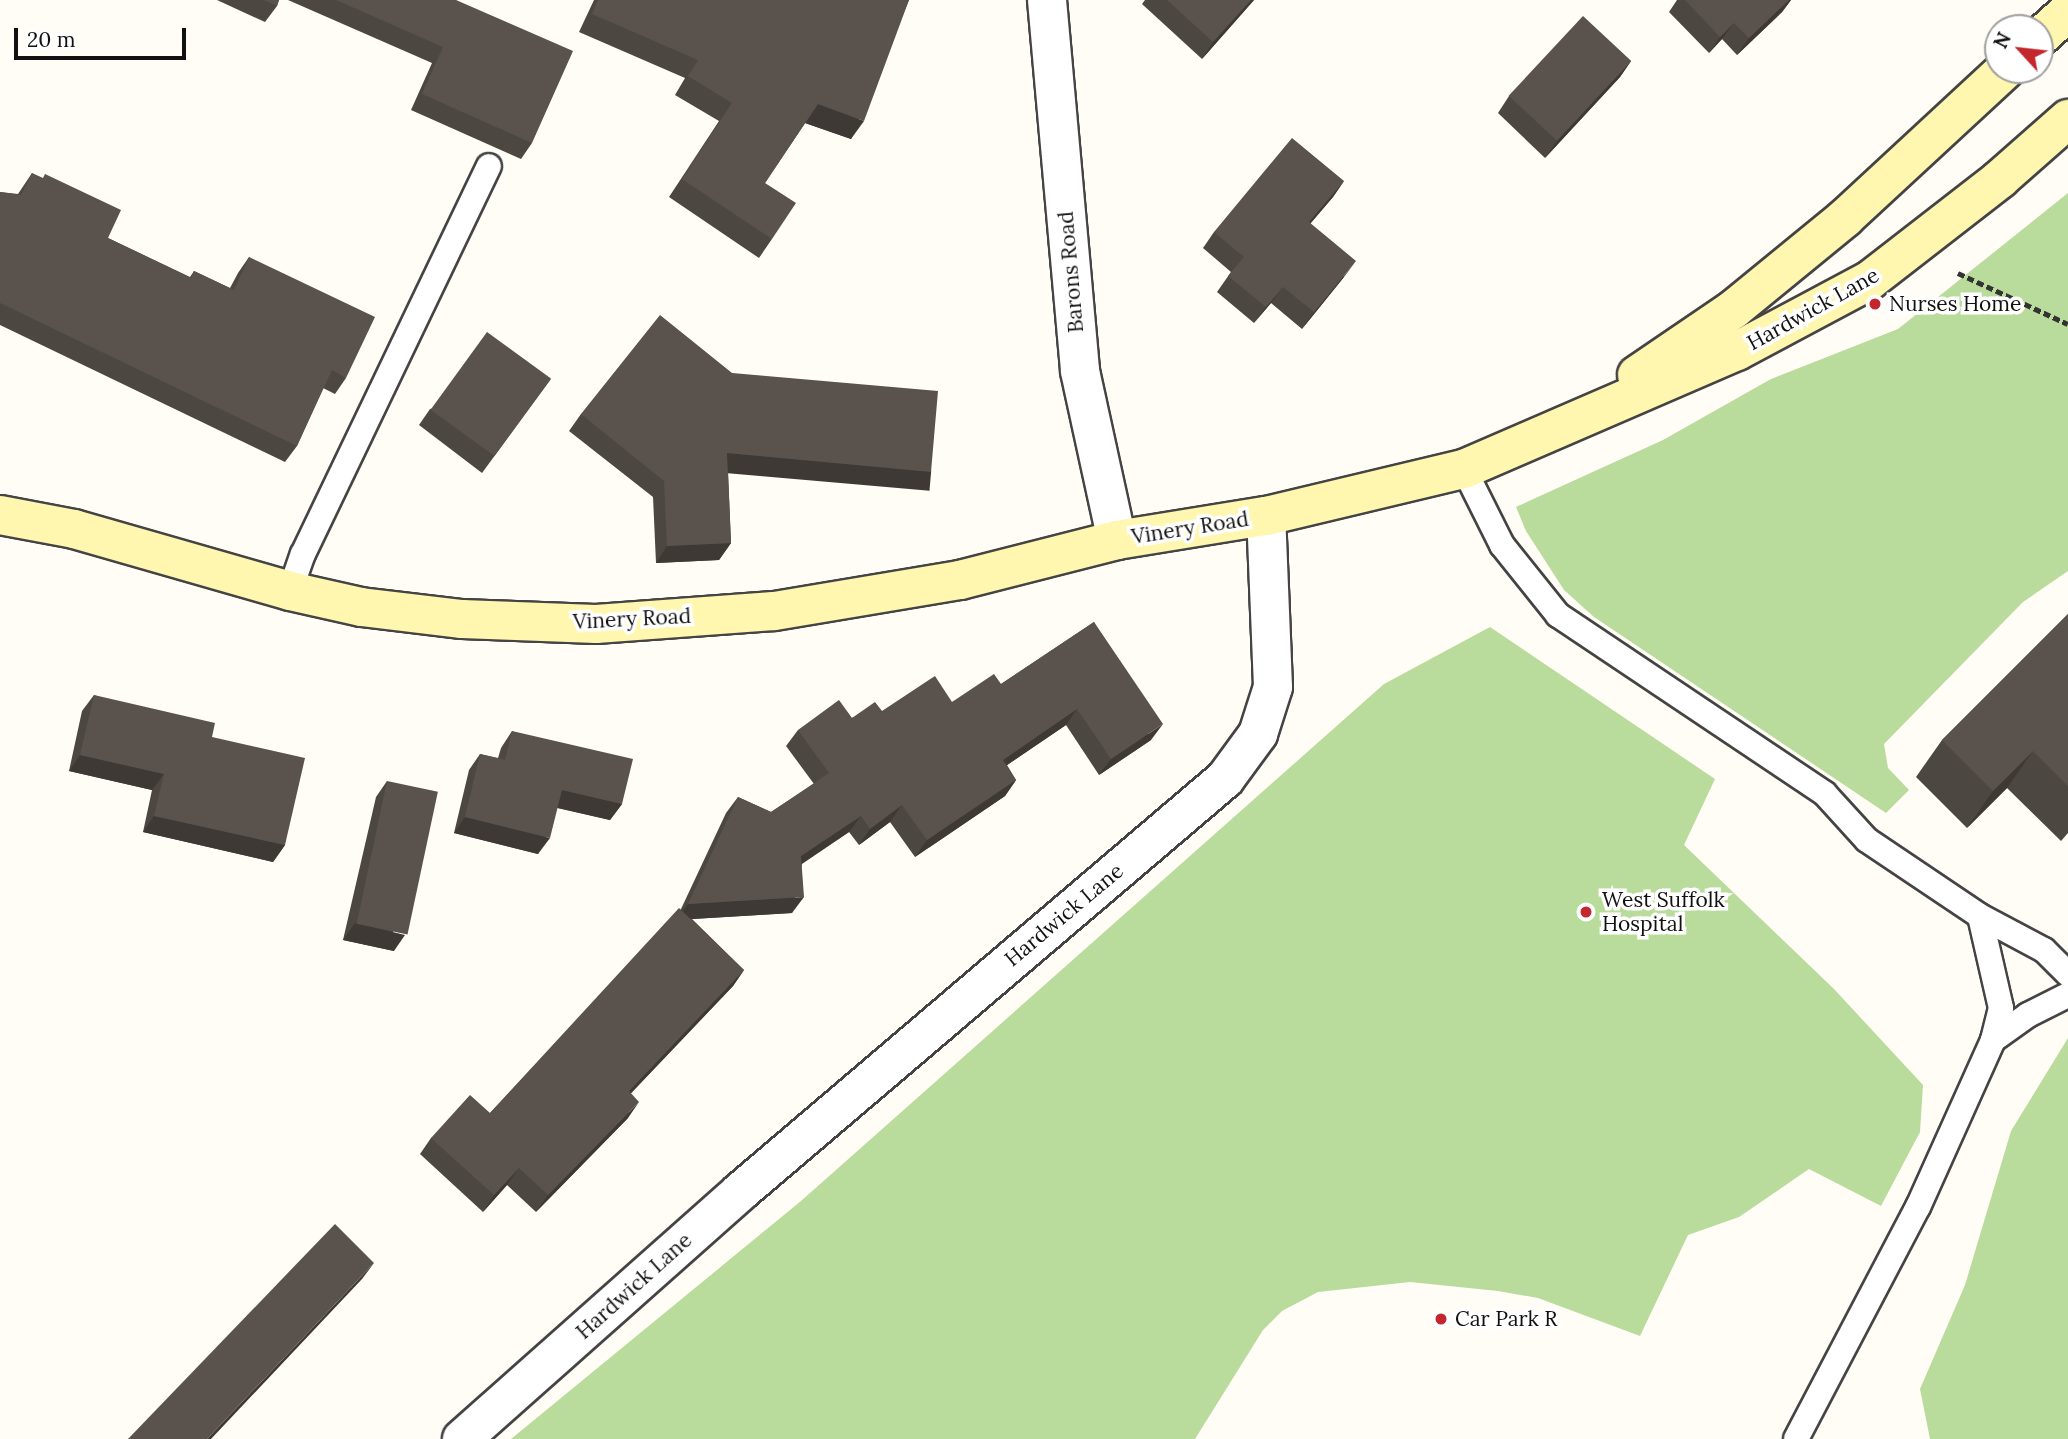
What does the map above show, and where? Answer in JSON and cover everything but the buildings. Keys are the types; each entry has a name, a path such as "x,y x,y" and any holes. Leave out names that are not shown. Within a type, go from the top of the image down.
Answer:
{"street":[{"name":"Barons Road","path":"1047,0 1080,371 1117,540"},
{"path":"2054,24 2068,12"},
{"name":"Hardwick Lane","path":"1562,425 1734,309 1844,218 1990,84"},
{"name":"Hardwick Lane","path":"462,1439 740,1192 1224,779 1258,734 1273,687 1266,516 1464,468 1737,351 1870,280 2000,179 2068,119"},
{"name":"Vinery Road","path":"0,515 74,529 290,592 361,607 462,619 596,624 787,608 960,580 1117,540 1266,516"}],"lane":[{"path":"290,592 303,554 489,166"},
{"path":"1464,468 1502,545 1558,615 1825,794 1867,840 1980,916 2044,950 2068,974"},
{"path":"1796,1439 1918,1207 1993,1040 2001,1008 1980,916"},
{"path":"1993,1040 2028,1015 2068,995"}],"path":[{"path":"1951,270 2068,324"}],"green space":[{"path":"2068,193 2068,571 2023,602 1884,744 1888,768 1909,790 1886,813 1594,617 1564,590 1526,531 1516,507 1663,440 1771,379 1898,329"},
{"path":"1490,627 1715,779 1684,845 1834,989 1923,1085 1920,1132 1881,1206 1809,1169 1739,1217 1688,1235 1640,1336 1538,1298 1498,1291 1410,1282 1318,1292 1282,1311 1263,1330 1195,1439 511,1439 801,1201 1384,684"},
{"path":"2068,1038 2068,1439 1930,1439 1920,1389 1965,1285 2011,1131"}],"place":[{"name":"Nurses Home","path":"1875,304"},
{"name":"West Suffolk Hospital","path":"1586,912"},
{"name":"Car Park R","path":"1441,1319"}]}
